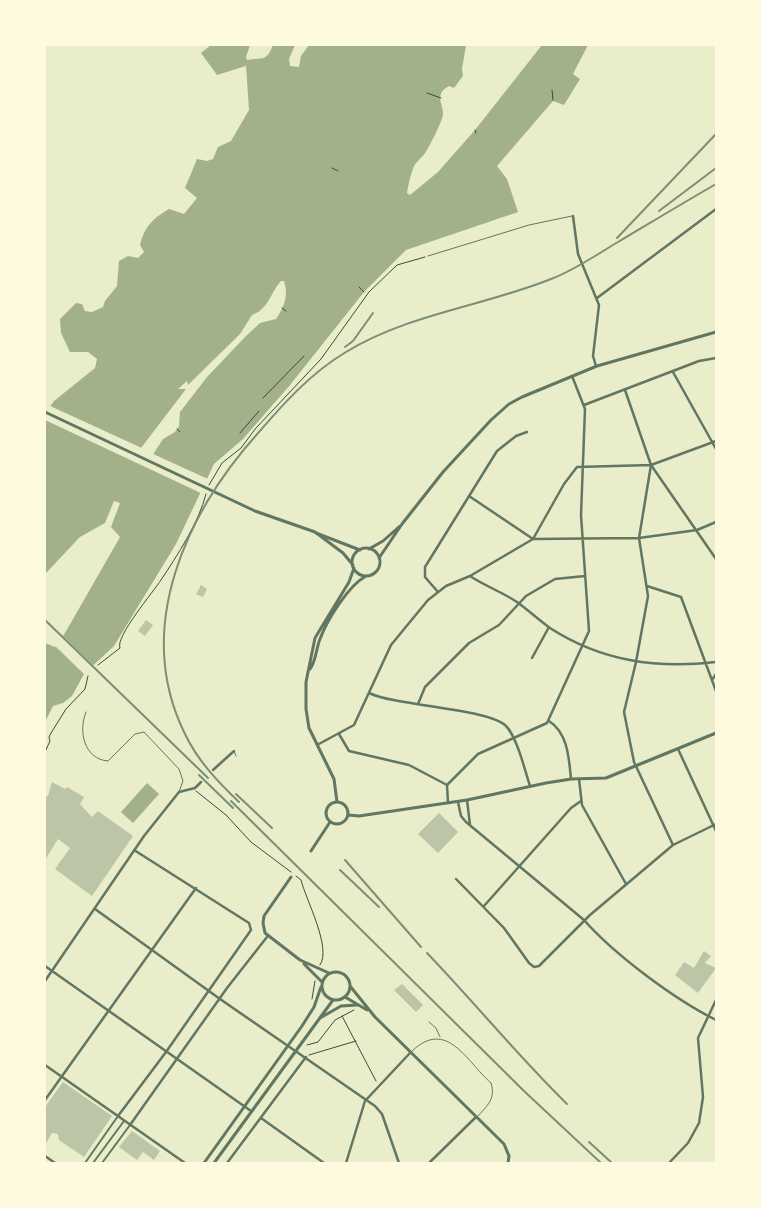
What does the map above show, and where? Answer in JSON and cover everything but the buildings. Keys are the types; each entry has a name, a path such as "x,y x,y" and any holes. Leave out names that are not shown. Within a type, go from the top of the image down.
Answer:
{"street":[{"path":"597,298 716,209"},
{"path":"573,216 578,254 597,298 600,315 593,356 596,366"},
{"path":"309,669 313,665 319,641 354,585 366,576 372,575 378,569 379,558 402,524 443,472 500,410 522,397 596,366 716,332"},
{"path":"584,405 699,361 716,358"},
{"path":"672,372 716,449"},
{"path":"448,803 447,785 478,754 544,725 549,720 589,631 581,515 586,418 584,405 572,376"},
{"path":"625,390 651,465 716,559"},
{"path":"45,412 261,514 315,532 360,550"},
{"path":"438,592 425,577 425,567 497,452 516,436 527,432"},
{"path":"317,745 354,725 391,645 428,600 438,592 470,576 533,538 570,474 577,467 651,465 716,441"},
{"path":"651,465 639,538 648,596 636,662 624,712 636,767 673,845"},
{"path":"469,496 533,538 639,538 697,530 716,522"},
{"path":"337,802 334,779 309,728 306,709 306,682 312,651 319,628 349,582 354,555 360,550 383,542 402,524"},
{"path":"315,532 343,554 358,573 366,576"},
{"path":"369,548 376,552 379,558"},
{"path":"470,576 518,603 549,627 582,646 605,656 636,662 716,662"},
{"path":"418,704 422,691 439,673 469,643 500,625 518,603 555,579 585,576"},
{"path":"647,586 681,597 716,692"},
{"path":"532,658 549,627"},
{"path":"712,680 716,674"},
{"path":"369,693 468,713 502,723 508,728 513,739 530,786"},
{"path":"549,720 562,737 570,756 571,779"},
{"path":"348,816 346,806 337,802 330,804 326,810 326,816 330,822 341,824 348,816 458,802 571,779 606,778 716,733"},
{"path":"338,734 349,751 409,765 447,785"},
{"path":"678,749 716,831"},
{"path":"213,770 234,751"},
{"path":"579,779 581,801 626,884"},
{"path":"45,981 134,850 179,792 195,788 201,782"},
{"path":"467,800 470,824"},
{"path":"484,906 571,808 581,801"},
{"path":"458,802 462,816 470,824 584,920 618,953 716,1020"},
{"path":"311,851 330,822"},
{"path":"456,879 484,906 534,967 539,966 584,920 673,845 714,825"},
{"path":"85,1163 166,1052 249,933 249,923 134,850"},
{"path":"291,877 264,916 263,927 267,937 300,960 322,982"},
{"path":"45,1100 196,888"},
{"path":"95,908 220,999 288,1046 306,1055 374,1106 382,1114 399,1163"},
{"path":"102,1163 267,937"},
{"path":"300,960 329,973"},
{"path":"45,966 251,1111"},
{"path":"204,1163 314,1007 322,982 329,973 337,971 349,979 350,986 368,1010 506,1148 508,1163"},
{"path":"214,1163 333,1000 344,997 350,986"},
{"path":"321,987 325,996 333,1000"},
{"path":"344,997 368,1010"},
{"path":"669,1163 688,1143 699,1123 703,1097 698,1038 716,1000"},
{"path":"318,1020 341,1006 357,1005"},
{"path":"346,1163 365,1100 410,1053"},
{"path":"227,1163 306,1055"},
{"path":"45,1065 185,1163"},
{"path":"429,1163 476,1117"},
{"path":"261,1118 324,1163"},
{"path":"94,1163 124,1121"},
{"path":"45,1156 55,1163"}],"lane":[{"path":"428,256 528,225 573,216"},
{"path":"86,712 82,726 85,743 91,753 100,760 110,760 135,734 144,732 179,769 183,781 179,792"},
{"path":"234,751 236,756"},
{"path":"429,1022 436,1028 440,1038"},
{"path":"410,1053 430,1039 440,1038 454,1046 491,1083 491,1101 476,1117"}],"path":[{"path":"552,90 553,100"},
{"path":"427,93 441,98"},
{"path":"332,168 338,171"},
{"path":"98,665 120,648 119,641 178,554 202,506 214,474 222,463 241,448 260,423 309,373 363,299 382,278 397,266 428,256"},
{"path":"359,287 364,292"},
{"path":"282,308 286,311"},
{"path":"263,398 304,356"},
{"path":"240,433 259,411"},
{"path":"177,429 180,432"},
{"path":"45,752 51,733 66,709 85,689 88,676"},
{"path":"195,788 196,793 226,815 251,842 286,868"},
{"path":"300,880 320,936 323,960"},
{"path":"312,999 315,984 313,977"},
{"path":"304,1047 318,1042 342,1016 354,1010"},
{"path":"342,1016 376,1081"},
{"path":"306,1055 310,1056 356,1041"}],"shaded area":[{"path":"211,45 250,45 246,57 247,60 264,58 273,45 295,45 289,59 290,66 299,67 301,56 309,45 466,45 462,69 463,76 454,88 449,86 441,94 442,119 427,151 414,166 407,193 410,195 438,172 475,130 542,45 588,45 573,74 580,79 564,105 553,101 497,166 507,179 518,212 406,250 364,292 290,385 243,439 214,464 176,544 114,646 84,674 72,696 63,703 53,706 45,722 45,643 55,647 65,633 120,537 111,527 120,503 114,501 105,523 80,537 45,574 45,414 54,401 95,368 97,359 88,352 70,352 61,333 60,319 76,303 82,304 85,311 92,312 103,307 105,301 117,286 119,261 128,256 138,258 144,252 140,245 142,239 147,228 158,216 169,209 184,214 197,198 185,188 197,159 207,161 213,159 218,147 231,141 249,110 246,66 217,75 201,53","holes":["281,281 284,281 285,301 276,319 260,323 246,336 207,377 180,412 179,426 175,432 163,439 152,456 138,461 141,448 186,389 178,389 187,381 188,385 240,334 252,315 262,309 277,286"]},
{"path":"147,783 159,794 133,823 121,812"}],"pier":[{"path":"48,405 144,449 139,459 143,459 151,453 210,480 203,494 45,420 45,410"},
{"path":"61,634 95,667 86,676 51,642 54,643"}],"railway":[{"path":"617,238 716,134"},
{"path":"659,211 716,168"},
{"path":"239,802 208,770 189,742 170,692 164,652 166,612 175,572 190,534 210,498 233,464 299,389 321,369 346,352 370,339 420,319 525,288 560,275 716,184"},
{"path":"345,347 353,341 373,313"},
{"path":"45,620 208,778"},
{"path":"199,775 233,808"},
{"path":"236,794 272,828"},
{"path":"231,801 524,1091 601,1163"},
{"path":"345,860 421,947"},
{"path":"340,870 379,907"},
{"path":"427,953 567,1104"},
{"path":"589,1142 612,1163"}]}
